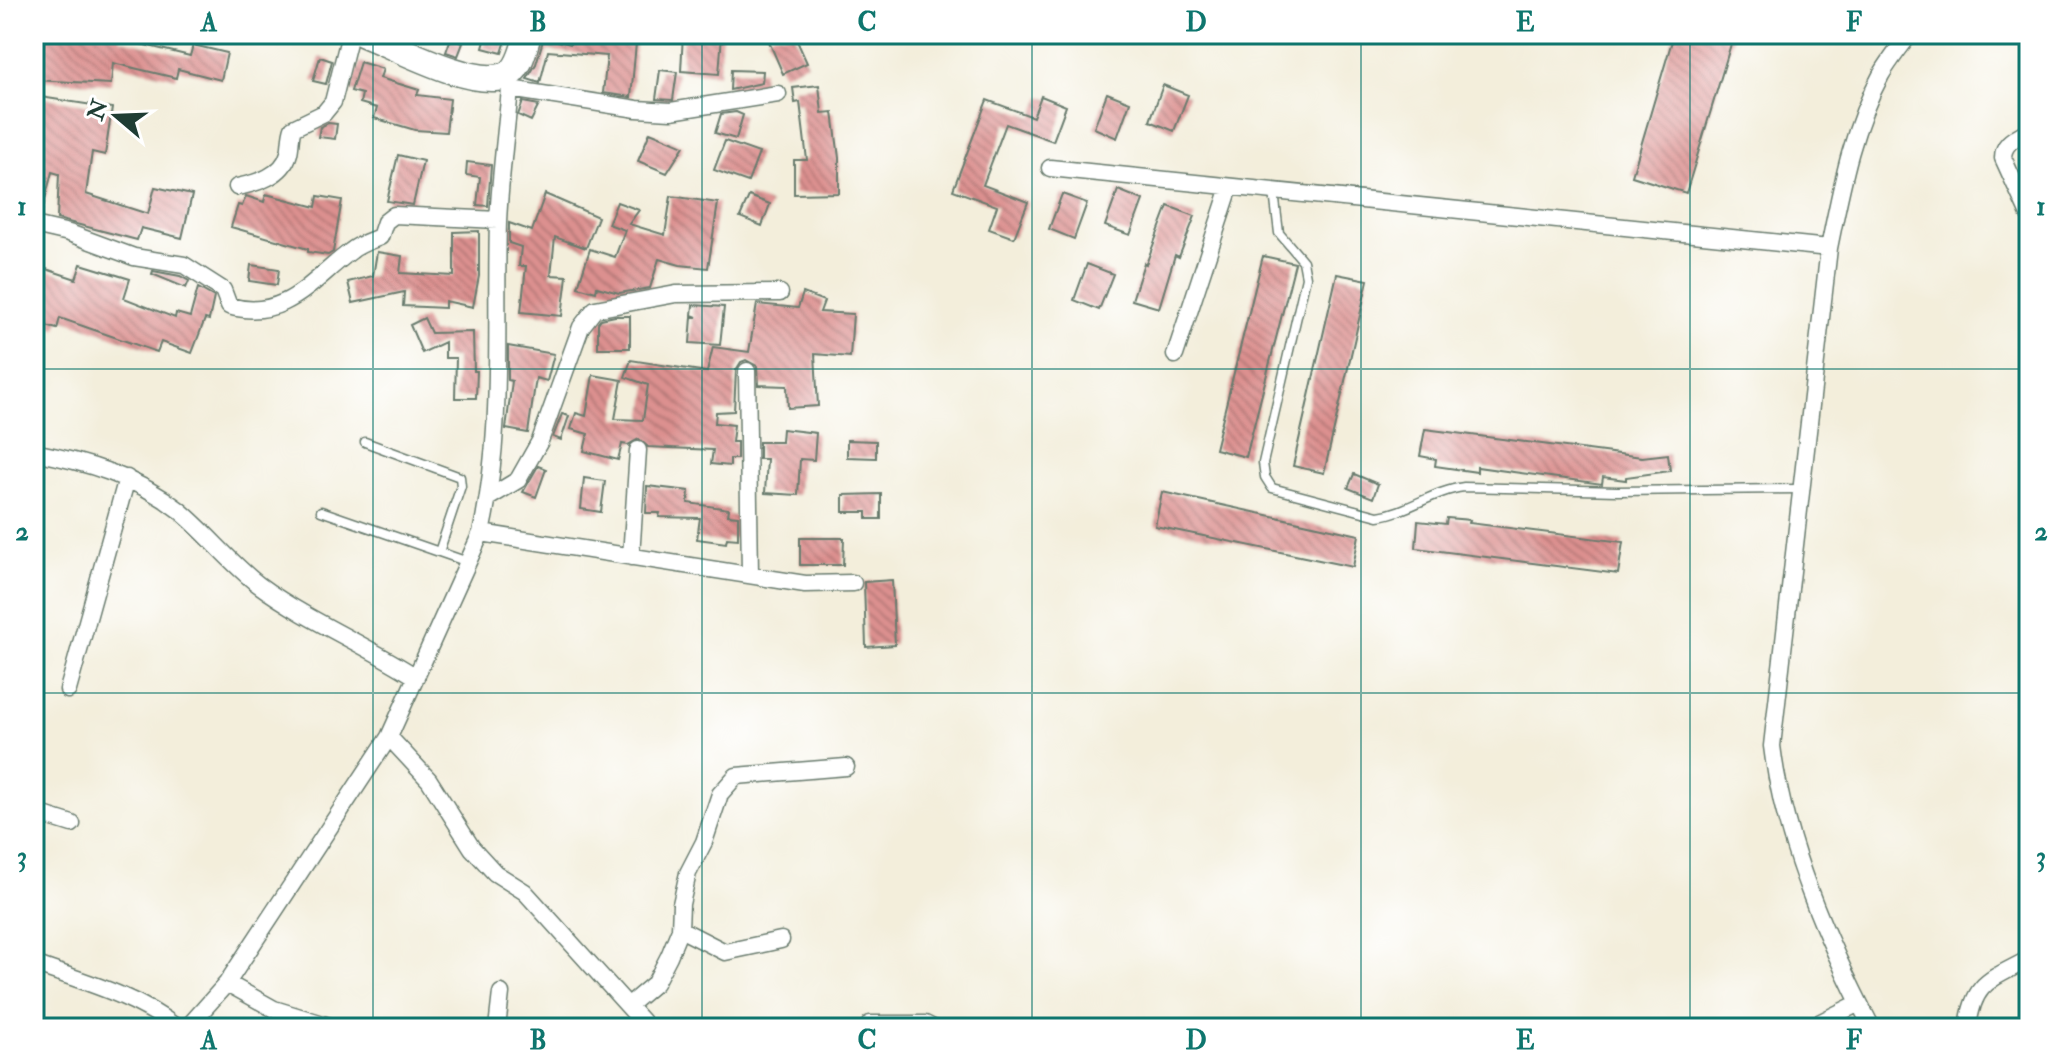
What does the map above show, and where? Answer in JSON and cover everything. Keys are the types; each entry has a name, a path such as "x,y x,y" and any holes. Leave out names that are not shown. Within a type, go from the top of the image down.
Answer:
{"main road":[{"path":"364,34 465,76 508,82 522,55 528,34"}],"street":[{"path":"237,187 256,184 281,168 289,154 293,128 324,113 333,102 350,34"},
{"path":"1872,1028 1813,898 1778,792 1772,746 1829,248 1846,166 1861,122 1881,75 1910,34"},
{"path":"187,1028 227,983 389,737 481,533 488,498 497,410 498,220 508,82 637,109 671,111 778,94"},
{"path":"2029,130 2007,143 2003,149 2003,158 2029,215"},
{"path":"1050,168 1829,248"},
{"path":"1175,355 1230,187"},
{"path":"34,225 69,233 134,257 184,265 223,290 229,306 244,310 295,298 353,249 380,237 385,222 394,215 498,220"},
{"path":"488,498 518,480 540,441 581,327 595,309 676,294 780,293"},
{"path":"747,371 750,574"},
{"path":"631,557 638,450"},
{"path":"34,452 70,459 145,486 179,511 256,583 294,609 416,677"},
{"path":"68,690 127,478"},
{"path":"481,533 805,584 853,583"},
{"path":"389,737 429,780 472,848 495,873 525,892 648,1028"},
{"path":"629,1005 655,983 680,929 681,904 688,873 704,842 720,794 736,776 846,767"},
{"path":"34,812 72,824"},
{"path":"680,929 725,952 781,940"},
{"path":"1968,1028 1972,1001 1985,984 2029,959"},
{"path":"34,964 128,997 155,1010 177,1028"},
{"path":"227,983 274,1009 336,1028"},
{"path":"497,1028 501,993"},
{"path":"1809,1028 1859,1003"},
{"path":"870,1024 925,1024 933,1028"}],"lane":[{"path":"1274,191 1279,233 1303,261 1306,277 1263,463 1265,477 1272,488 1378,516 1391,514 1444,490 1464,487 1617,491 1800,489"},
{"path":"365,442 460,477 461,486 439,552"},
{"path":"321,511 468,562"}],"building":[{"path":"46,34 121,34 120,39 190,56 193,45 227,53 221,80 178,69 176,78 113,63 111,84 34,80 35,51 42,52"},
{"path":"487,34 508,34 502,53 483,48"},
{"path":"683,34 722,35 719,74 681,71"},
{"path":"794,34 807,63 783,74 767,37"},
{"path":"1674,34 1734,34 1686,193 1632,176"},
{"path":"571,36 636,43 631,97 603,93 607,56 548,51 540,83 527,79 536,64 544,37 570,44"},
{"path":"451,38 463,43 458,56 446,52"},
{"path":"320,57 332,61 326,84 313,81"},
{"path":"360,62 383,69 380,78 419,90 417,95 450,99 446,132 415,130 374,118 377,108 360,103 362,94 351,91"},
{"path":"660,70 677,72 673,100 656,99"},
{"path":"731,70 763,71 762,83 730,90"},
{"path":"819,85 822,113 833,112 839,158 839,193 794,194 794,160 807,160 800,102 795,103 793,88"},
{"path":"1163,85 1188,95 1174,131 1150,121"},
{"path":"1107,93 1130,102 1117,138 1094,128"},
{"path":"34,96 112,108 105,155 92,152 86,194 148,214 155,187 192,195 182,238 141,228 137,240 57,219 59,174 52,172 41,215 34,214"},
{"path":"1041,96 1066,106 1053,141 1006,124 983,185 1028,202 1014,238 989,229 997,206 953,190 987,100 1033,117"},
{"path":"523,102 539,105 531,121 518,115"},
{"path":"736,112 743,115 736,139 715,133 721,114"},
{"path":"328,123 337,124 335,139 318,137 320,127"},
{"path":"650,132 684,146 667,173 638,161"},
{"path":"725,141 759,153 748,182 714,170"},
{"path":"398,155 423,161 413,205 387,201"},
{"path":"467,162 491,165 488,206 477,205 480,177 466,175"},
{"path":"1118,190 1143,200 1130,235 1105,226"},
{"path":"266,194 316,207 318,196 342,200 333,252 328,255 308,252 308,249 231,227 238,205 242,206 246,196 264,202"},
{"path":"545,194 598,217 586,248 555,237 551,275 567,276 562,316 521,312 526,266 519,266 521,247 509,243 509,223 532,231"},
{"path":"1062,194 1087,203 1074,239 1049,229"},
{"path":"671,196 718,203 708,268 659,259 650,288 619,293 597,287 596,292 578,287 590,249 615,257 625,230 608,224 617,202 639,210 629,224 665,235"},
{"path":"749,196 770,204 762,226 740,217"},
{"path":"1168,206 1195,216 1179,257 1175,255 1159,308 1132,300"},
{"path":"479,231 479,276 473,307 445,301 445,308 403,306 404,292 353,303 348,282 373,276 377,252 402,256 400,273 454,276 454,232"},
{"path":"1263,256 1295,263 1246,457 1215,449"},
{"path":"81,264 130,279 124,298 175,318 176,313 190,317 198,288 214,297 209,320 205,319 192,353 161,342 157,352 60,318 57,329 35,323 43,293 34,292 34,265 76,279"},
{"path":"1087,264 1113,274 1099,310 1074,300"},
{"path":"251,265 279,269 277,285 249,281"},
{"path":"153,271 180,276 189,281 186,288 152,274"},
{"path":"1337,274 1368,280 1324,473 1293,466"},
{"path":"803,293 824,301 820,312 853,314 850,357 815,354 818,406 788,408 787,386 758,385 757,366 746,360 736,370 734,411 716,412 715,423 734,425 732,442 737,442 737,459 730,459 730,466 711,464 713,450 648,447 639,439 628,445 622,444 618,460 584,451 588,434 571,429 576,413 586,416 593,375 622,380 615,419 643,420 648,385 625,377 631,360 707,372 713,347 749,352 757,304 798,308"},
{"path":"693,305 724,307 720,345 690,343 692,317 697,317 692,315"},
{"path":"630,316 630,348 598,348 598,323 601,319"},
{"path":"424,318 431,333 473,332 476,398 455,398 456,358 445,358 445,342 422,353 410,325"},
{"path":"508,346 554,354 547,381 536,378 528,433 506,429 512,381 508,380"},
{"path":"562,414 569,416 561,440 553,437"},
{"path":"782,429 816,433 814,460 800,459 798,495 765,493 767,459 759,459 759,442 781,442"},
{"path":"1425,429 1642,457 1668,454 1670,471 1626,477 1626,480 1603,477 1602,484 1477,467 1477,472 1435,466 1436,459 1420,456"},
{"path":"847,440 876,441 876,458 847,457"},
{"path":"538,466 546,469 536,497 523,492"},
{"path":"1354,474 1378,484 1373,498 1348,488"},
{"path":"584,478 605,481 601,512 581,509"},
{"path":"647,486 689,491 688,503 729,509 728,515 738,516 738,539 727,538 726,543 697,539 700,518 659,517 660,513 646,513"},
{"path":"1162,492 1359,535 1353,567 1155,526"},
{"path":"881,494 881,519 867,519 867,512 843,512 843,495"},
{"path":"1447,518 1623,542 1618,574 1416,548 1418,521 1446,524"},
{"path":"800,538 844,538 843,565 800,565"},
{"path":"892,580 895,645 866,647 864,582"}]}
